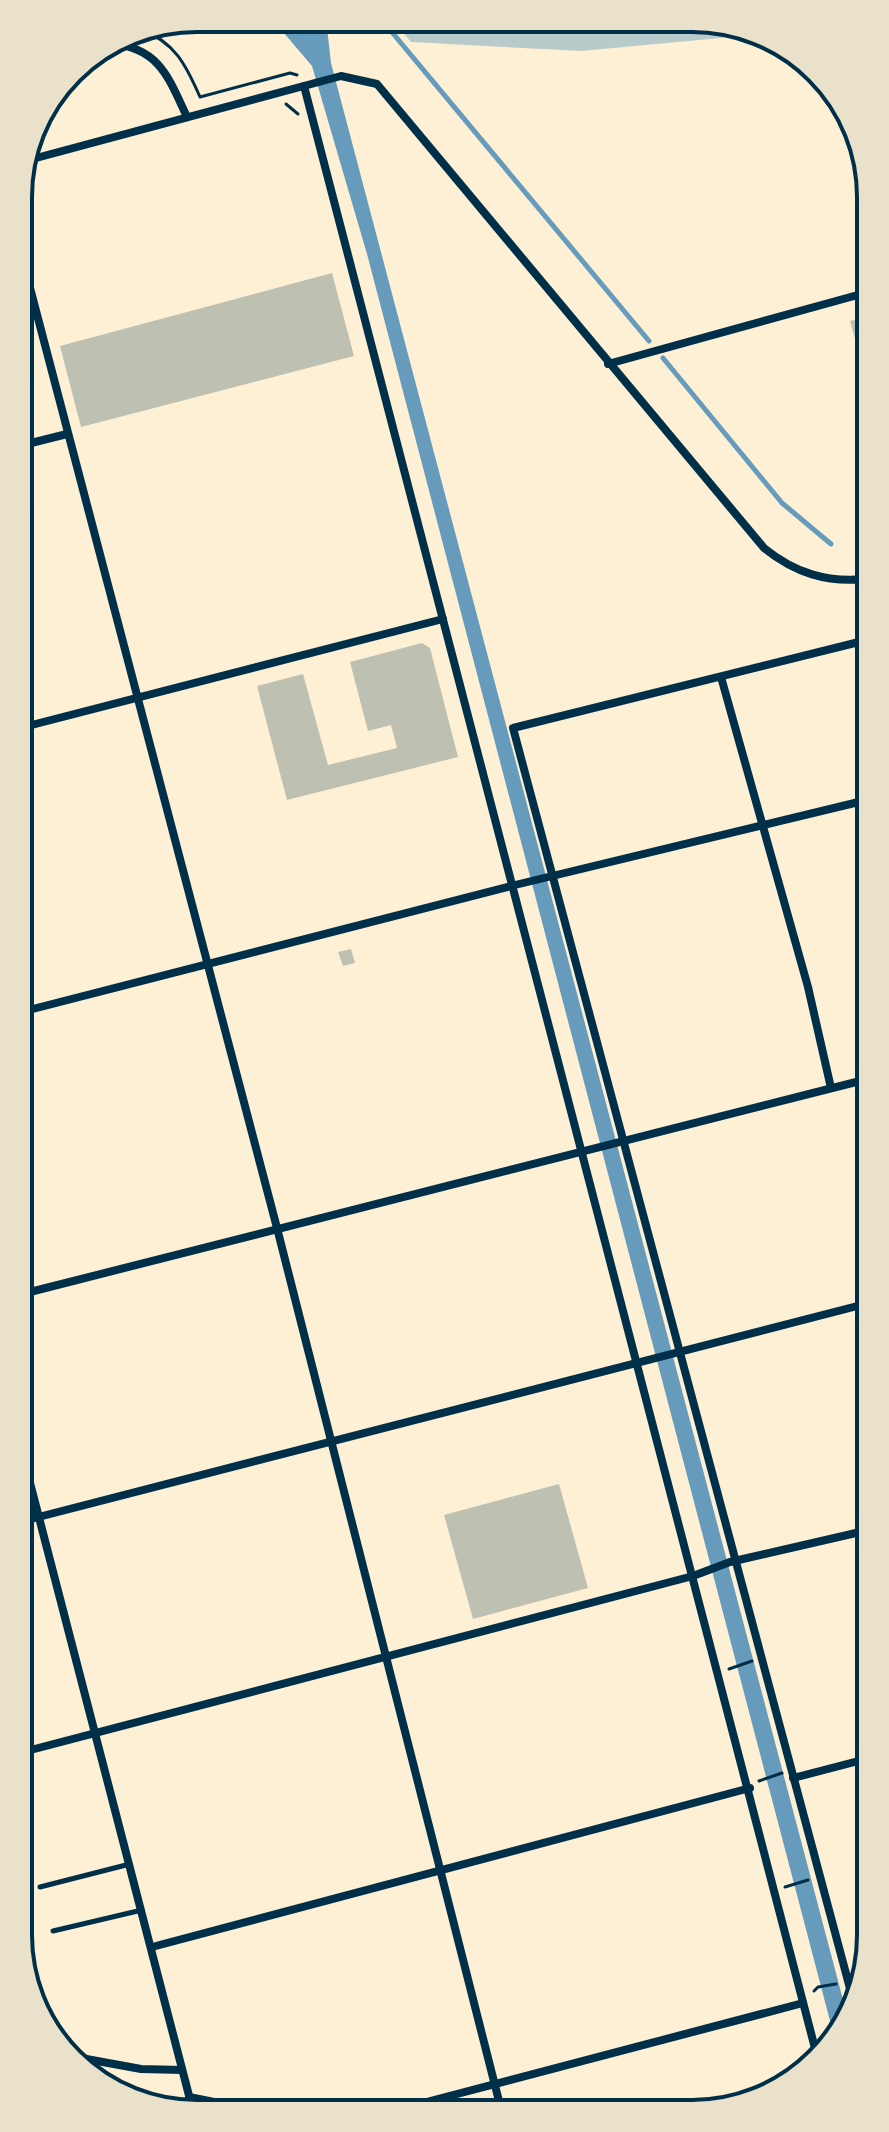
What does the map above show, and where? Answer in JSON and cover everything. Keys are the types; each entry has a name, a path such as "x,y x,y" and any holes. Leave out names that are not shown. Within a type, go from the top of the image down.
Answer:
{"street":[{"path":"131,46 156,60 187,117"},
{"path":"37,158 341,76 367,79 388,93 747,530 772,554 796,570 832,581 857,580"},
{"path":"306,85 443,619 518,884 583,1149 640,1359 814,2046"},
{"path":"608,364 857,295"},
{"path":"32,297 277,1228 498,2100"},
{"path":"32,443 67,434"},
{"path":"32,725 443,619"},
{"path":"849,1984 619,1140 513,728 857,643"},
{"path":"721,677 763,823 831,1088"},
{"path":"32,1009 518,884 857,802"},
{"path":"32,1291 857,1082"},
{"path":"32,1519 640,1359 857,1306"},
{"path":"32,1490 98,1733 190,2100"},
{"path":"32,1750 857,1533"},
{"path":"793,1778 857,1761"},
{"path":"152,1947 750,1788"},
{"path":"434,2100 803,2003"},
{"path":"89,2059 141,2069 182,2070"},
{"path":"189,2097 204,2100"}],"lane":[{"path":"40,1887 131,1864"},
{"path":"53,1931 143,1909"}],"path":[{"path":"158,37 177,51 192,74 200,97 290,73 301,75"},
{"path":"734,1668 756,1659"},
{"path":"762,1779 784,1772"},
{"path":"792,1886 815,1878"},
{"path":"818,1987 842,1983"}],"shaded area":[{"path":"403,32 692,32 731,37 581,51 411,42"}],"water":[{"path":"283,32 327,32 331,63 843,2000 831,2024 367,254 312,66"}],"building":[{"path":"332,273 354,356 81,427 60,346"},
{"path":"857,319 857,346 850,321"},
{"path":"422,643 430,648 458,757 287,800 257,686 303,674 328,765 397,748 391,725 368,731 350,662"},
{"path":"351,949 355,963 343,966 338,952"},
{"path":"559,1484 588,1588 473,1619 444,1515"}],"waterway":[{"path":"392,32 649,341"},
{"path":"663,358 782,503 831,544"}]}
